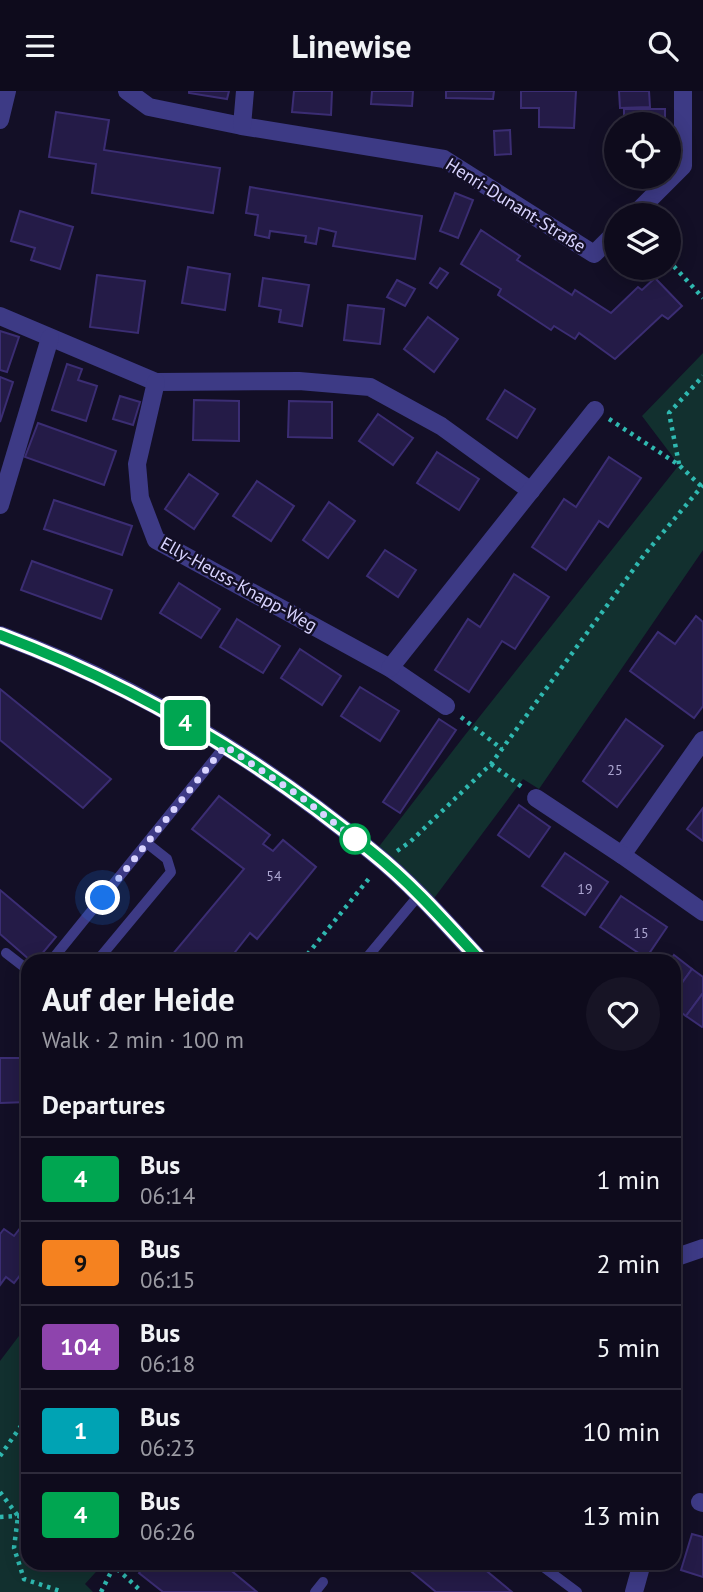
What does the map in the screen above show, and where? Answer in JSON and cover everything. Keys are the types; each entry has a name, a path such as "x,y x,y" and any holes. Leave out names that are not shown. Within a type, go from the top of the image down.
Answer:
{"street":[{"path":"0,120 7,91"},
{"name":"Henri-Dunant-Straße","path":"127,91 149,107 242,126 444,159 594,254 604,244"},
{"path":"242,126 245,91"},
{"path":"646,203 683,166 684,91"},
{"path":"0,316 156,383 299,381 370,387 440,426 531,491"},
{"path":"0,505 50,338"},
{"name":"Elly-Heuss-Knapp-Weg","path":"156,383 137,464 140,498 156,540 390,668 446,706"},
{"path":"390,668 595,410"},
{"path":"0,635 131,692 225,746 301,797 419,895 474,954"},
{"path":"622,855 703,740"},
{"path":"536,798 703,912"},
{"path":"681,1256 703,1248"},
{"path":"634,1592 640,1570"}],"lane":[{"path":"57,954 225,746"},
{"path":"103,954 171,872 167,859 148,844"},
{"path":"370,954 419,895"},
{"path":"6,953 21,965"},
{"path":"547,1570 577,1592"},
{"path":"315,1592 323,1582"}],"path":[{"path":"681,274 703,298"},
{"path":"679,465 669,413 703,376"},
{"path":"308,954 382,862 410,842 491,764 644,555 702,486 679,465 595,410"},
{"path":"446,706 502,749"},
{"path":"491,764 536,798"},
{"path":"0,1456 21,1426"},
{"path":"0,1492 21,1518"},
{"path":"0,1517 18,1516"},
{"path":"18,1516 14,1548 21,1570"},
{"path":"21,1570 24,1579 63,1592"},
{"path":"102,1592 113,1570"},
{"path":"120,1570 142,1592"}],"green space":[{"path":"703,353 703,550 539,789 523,779 429,905 374,853 679,465 642,416"},
{"path":"21,1333 21,1570 98,1570 85,1584 93,1592 0,1592 0,1361"}],"building":[{"path":"189,91 229,91 227,99"},
{"path":"294,91 332,91 331,115 292,112"},
{"path":"372,91 413,91 412,106 371,104"},
{"path":"446,91 494,91 493,99 446,98"},
{"path":"521,91 576,91 574,128 539,127 539,108 521,108"},
{"path":"619,91 649,91 650,107 620,108"},
{"path":"624,109 665,109 665,112 624,112"},
{"path":"56,112 109,120 104,150 220,168 213,213 92,193 96,164 49,157"},
{"path":"510,130 511,154 495,155 494,131"},
{"path":"250,187 422,216 415,259 333,246 336,232 319,228 316,244 305,242 306,236 270,231 269,238 255,235 258,215 246,213"},
{"path":"455,193 473,200 458,238 440,231"},
{"path":"20,211 73,227 60,269 31,260 35,248 11,241"},
{"path":"481,230 520,256 517,260 572,295 575,290 611,313 638,287 642,290 653,280 657,280 682,306 668,319 662,315 615,359 579,333 575,339 554,326 551,330 498,295 501,289 461,264"},
{"path":"188,267 230,274 225,310 182,303"},
{"path":"440,268 448,273 437,288 430,283"},
{"path":"97,275 145,281 138,333 90,327"},
{"path":"263,278 309,285 302,326 279,322 281,310 259,306"},
{"path":"397,280 415,289 405,306 387,297"},
{"path":"348,305 384,309 380,344 344,340"},
{"path":"428,317 458,339 434,372 404,349"},
{"path":"0,331 19,337 7,372 0,370"},
{"path":"67,364 82,369 78,380 97,386 86,421 52,410"},
{"path":"0,377 13,382 0,422"},
{"path":"505,390 535,409 517,438 487,419"},
{"path":"120,396 140,402 133,425 113,419"},
{"path":"194,400 239,401 239,441 193,440"},
{"path":"289,401 332,402 332,438 288,437"},
{"path":"378,414 413,438 393,465 359,441"},
{"path":"38,423 116,451 104,485 25,457"},
{"path":"437,452 479,479 459,510 417,483"},
{"path":"609,457 641,478 608,527 599,521 566,570 532,547 564,499 576,507"},
{"path":"189,474 218,494 194,529 165,509"},
{"path":"257,481 294,506 271,541 233,516"},
{"path":"54,500 132,526 122,555 44,529"},
{"path":"329,502 355,521 328,558 303,540"},
{"path":"385,550 416,570 398,597 367,576"},
{"path":"32,561 112,590 101,619 21,590"},
{"path":"514,574 549,597 515,649 502,641 469,692 435,670 468,619 480,627"},
{"path":"179,583 220,609 201,638 160,613"},
{"path":"696,616 703,622 703,706 694,718 630,671 658,632 675,644"},
{"path":"237,619 280,646 263,673 220,647"},
{"path":"300,649 341,676 322,705 281,678"},
{"path":"360,687 399,711 380,741 341,716"},
{"path":"0,689 111,779 83,808 0,740"},
{"path":"439,719 456,730 400,813 383,802"},
{"path":"626,719 663,746 617,807 583,781"},
{"path":"219,796 270,835 263,844 273,851 283,840 316,867 257,939 250,933 234,954 173,954 244,869 192,829"},
{"path":"519,805 550,827 529,857 498,835"},
{"path":"703,808 703,841 687,829"},
{"path":"565,853 608,882 585,915 542,886"},
{"path":"0,890 56,937 42,954 23,954 0,934"},
{"path":"621,896 667,927 649,954 640,954 600,927"},
{"path":"681,960 692,969 681,984"},
{"path":"692,969 703,977 703,993 686,1016 681,1012 681,984"},
{"path":"703,993 703,1026 702,1027 686,1016"},
{"path":"0,1058 21,1058 21,1102 0,1103"},
{"path":"21,1227 21,1274 14,1283 6,1277 0,1285 0,1234 4,1229 14,1236"},
{"path":"692,1534 703,1537 703,1577 681,1570"},
{"path":"141,1570 230,1570 257,1592 163,1592 139,1573"},
{"path":"409,1570 485,1570 512,1592 436,1592"}],"bus line":[{"name":"4","path":"0,635 131,692 225,746 301,797 374,853 429,905 474,954"}],"route":[{"path":"103,898 225,746 301,797 355,839"}]}
